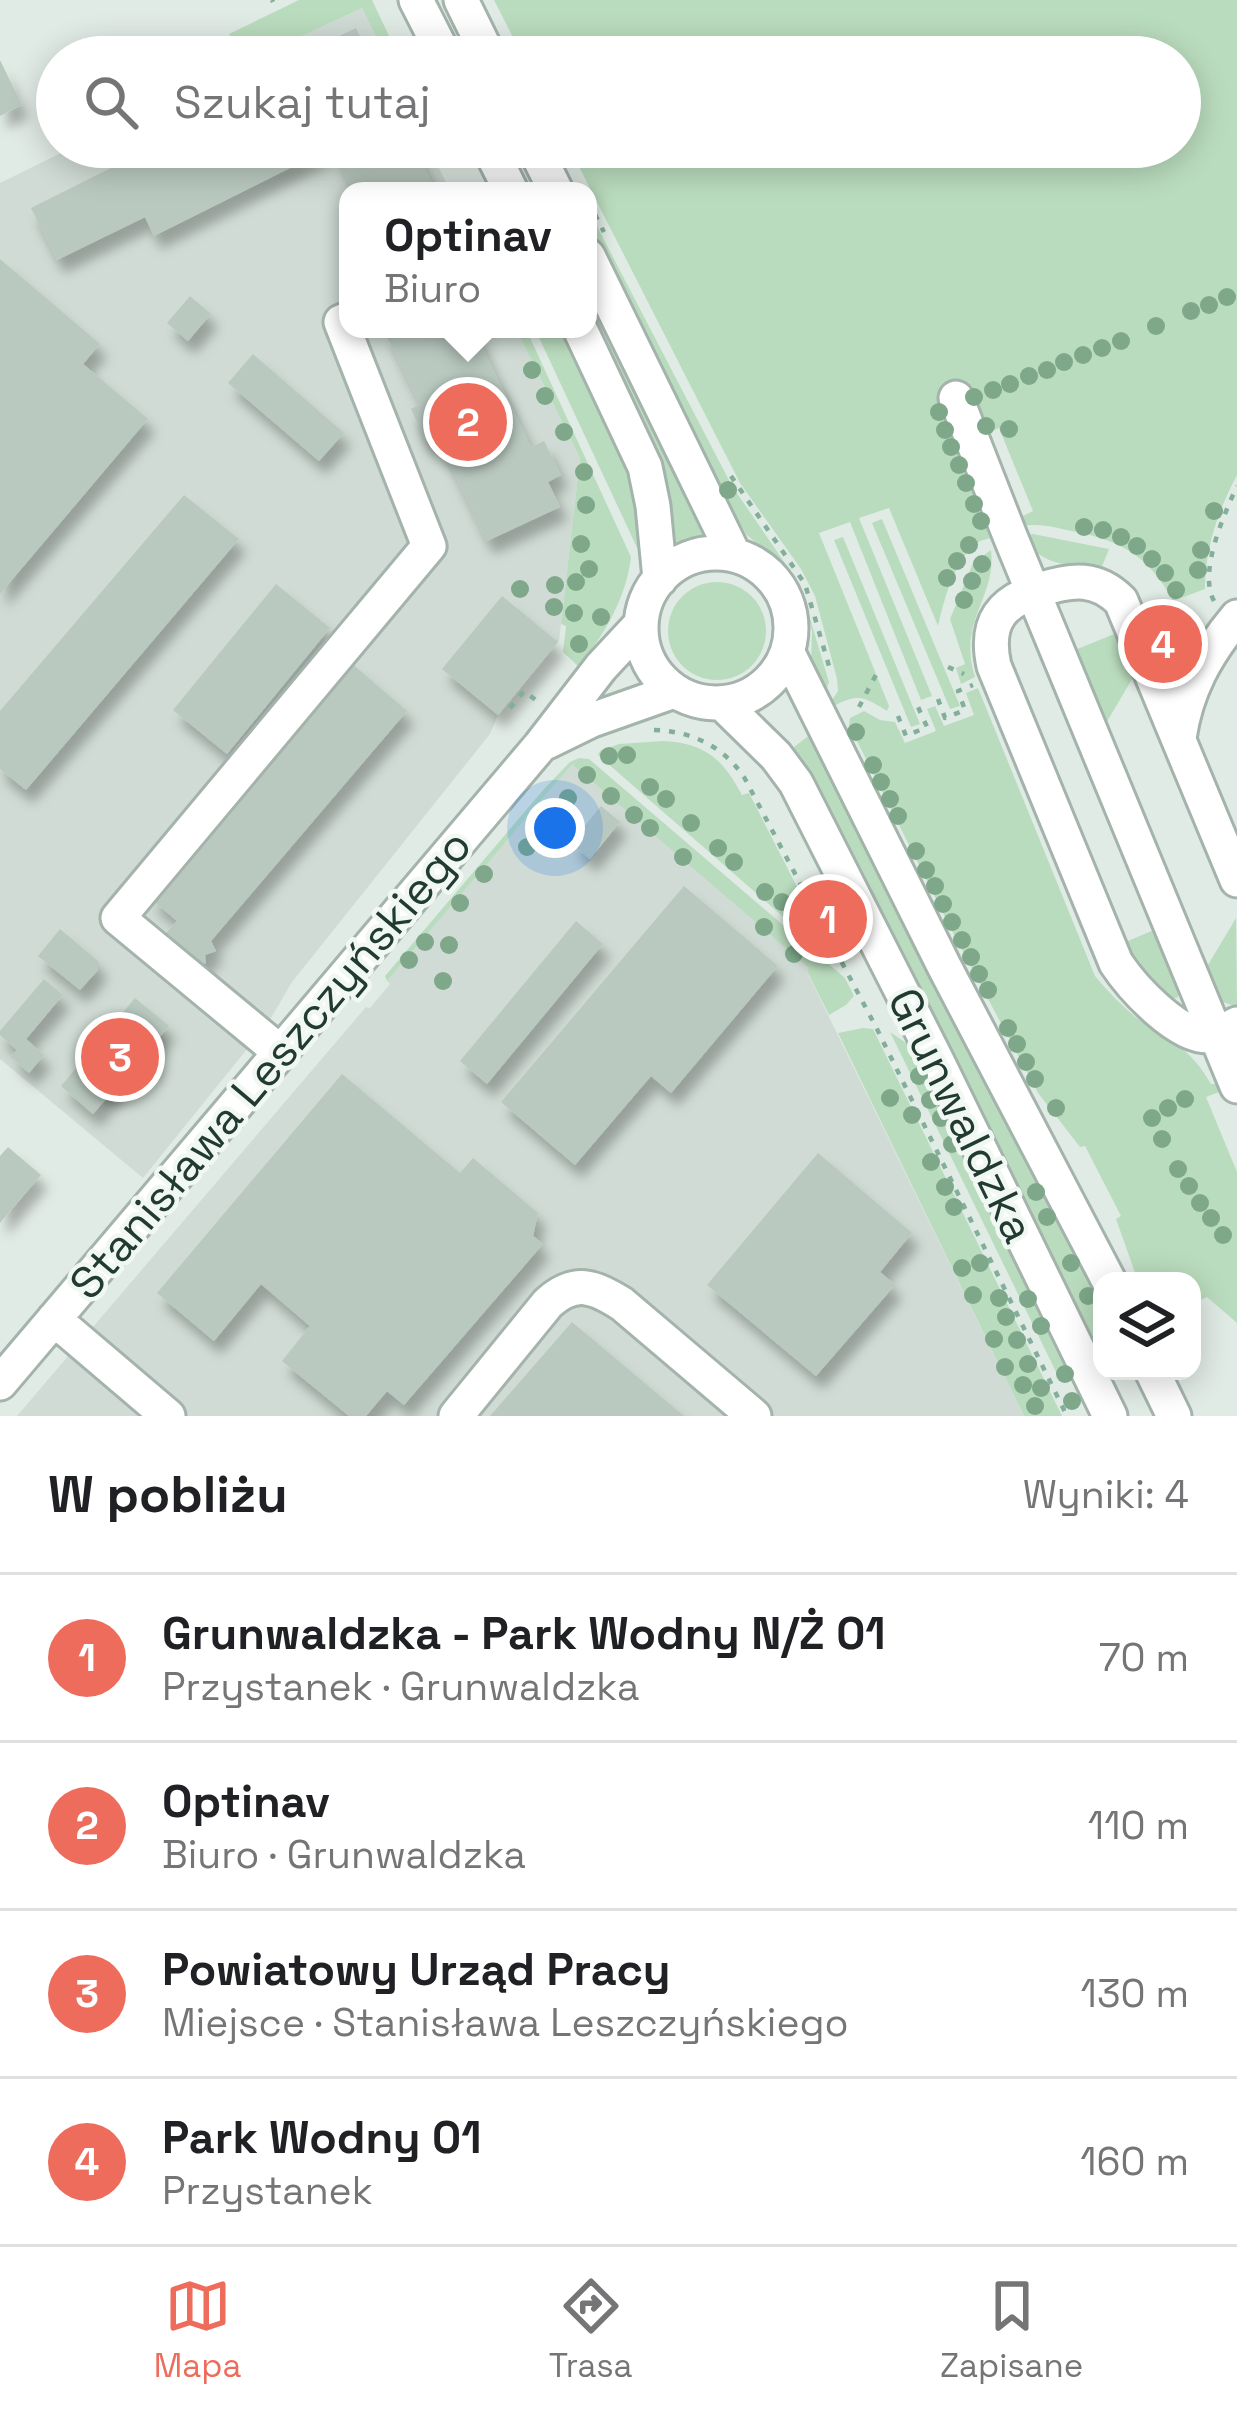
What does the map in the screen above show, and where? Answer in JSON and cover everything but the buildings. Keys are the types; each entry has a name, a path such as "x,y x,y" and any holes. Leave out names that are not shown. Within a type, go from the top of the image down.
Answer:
{"street":[{"path":"416,0 434,36"},
{"path":"461,0 479,36"},
{"path":"599,250 734,555"},
{"path":"280,1052 118,918 429,546 347,338"},
{"path":"584,338 645,467 660,579"},
{"path":"956,398 1033,592 1227,1029 1237,1086"},
{"path":"707,554 734,555 763,568 783,592 792,622 788,653 774,678 751,696 723,704 698,701 674,691 656,673 644,650 641,624 646,600 660,579 681,562 707,554"},
{"path":"1227,1029 1210,1036 1193,1032 1153,1006 1117,963 991,653 998,616 1011,601 1072,580 1095,583 1113,593 1126,611 1237,880"},
{"path":"1179,739 1185,703 1229,613"},
{"name":"Stanisława Leszczyńskiego","path":"0,1383 641,624"},
{"name":"Grunwaldzka","path":"788,653 1103,1272"},
{"name":"Stanisława Leszczyńskiego","path":"540,746 592,720 674,691"},
{"name":"Grunwaldzka","path":"723,704 776,756 796,783 936,1058 1099,1407"},
{"path":"456,1416 548,1303 575,1287 602,1292 622,1304 754,1416"},
{"path":"54,1319 168,1416"},
{"path":"1156,1380 1174,1416"}],"path":[{"path":"731,476 806,584 832,675"},
{"path":"1229,613 1209,593 1208,581 1217,539 1237,487"},
{"path":"859,707 879,669"},
{"path":"510,708 524,691 546,708"},
{"path":"938,699 946,718 965,710 958,691"},
{"path":"898,716 906,736 927,727 918,707"},
{"path":"639,731 669,731 698,739 722,752 744,778 877,1029 1067,1416"}],"shaded area":[{"path":"362,8 376,36 302,36"},
{"path":"36,165 439,168 446,182 339,182 339,338 520,338 580,458 559,641 292,982 268,1023 143,1178 0,1059 0,183"},
{"path":"572,763 810,968 807,972 1024,1416 17,1416 366,1007 370,1008 390,984 387,981"}],"green space":[{"path":"299,0 372,0 389,36 376,36 362,8 302,36 229,34"},
{"path":"494,0 1237,0 1237,475 1214,530 1205,589 1173,601 1142,560 1116,544 1049,526 1019,527 1015,520 1033,511 999,428 981,436 996,536 977,543 962,559 938,626 889,508 859,518 932,696 921,700 850,522 819,533 889,706 887,711 856,698 834,706 837,679 815,596 740,483 597,202 597,182 587,182 580,168 1201,168 1201,36 512,36"},
{"path":"597,226 732,486 800,585 829,682 825,694 811,664 812,631 802,593 789,572 746,534 597,241"},
{"path":"597,306 707,538 673,549 595,338"},
{"path":"520,338 530,338 631,557 613,615 578,666 563,652 566,626 561,624 580,458"},
{"path":"539,338 566,338 615,436 633,493 639,552"},
{"path":"882,519 960,706 950,709 872,523"},
{"path":"1023,536 1109,549 1101,569 1058,563 1039,555"},
{"path":"843,537 920,724 911,727 834,540"},
{"path":"991,550 988,582 971,640 975,677 961,684 956,668 965,664 950,619 973,563"},
{"path":"717,582 736,585 752,596 763,612 763,650 752,666 736,677 717,680 698,677 682,666 671,650 668,631 671,612 682,596 698,585"},
{"path":"1119,632 1135,674 1105,725 1075,650"},
{"path":"978,688 1095,976 1132,1014 1187,1053 1211,1084 1222,1084 1224,1090 1206,1097 1237,1172 1237,1323 1207,1297 1201,1300 1201,1272 1135,1272 1116,1219 1121,1216 1085,1146 1080,1147 1038,1093 849,725 850,718 864,711 895,722 905,743 936,731 927,709 935,706 944,726 974,715 966,693"},
{"path":"811,734 1093,1282 1093,1350 790,750"},
{"path":"663,741 690,745 711,755 742,795 749,793 836,963 598,755 619,744"},
{"path":"589,759 845,978 854,996 846,1005 829,1015 809,968 572,764 387,981 385,976 544,789 570,762"},
{"path":"1236,918 1237,1007 1220,1001 1205,970"},
{"path":"1156,929 1182,990 1177,998 1145,978 1121,944"},
{"path":"873,1029 1062,1416 1024,1416 838,1033"},
{"path":"890,1032 920,1060 1074,1375 1059,1378"}],"place":[{"name":"Optinav","path":"468,422"},
{"name":"Park Wodny 01","path":"1163,644"},
{"name":"Grunwaldzka - Park Wodny N/Ż 01","path":"828,919"},
{"name":"Powiatowy Urząd Pracy","path":"120,1057"}]}
